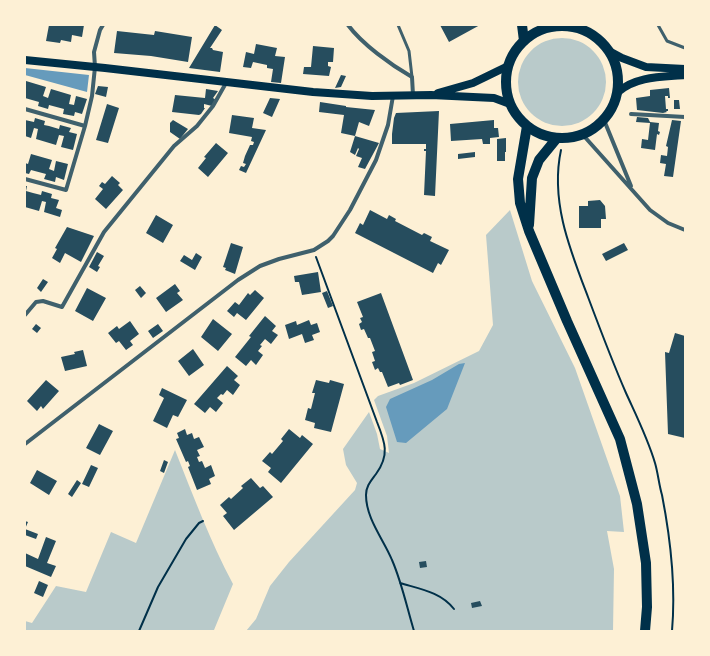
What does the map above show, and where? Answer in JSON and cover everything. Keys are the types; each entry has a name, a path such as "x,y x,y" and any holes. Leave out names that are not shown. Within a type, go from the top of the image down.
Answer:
{"main road":[{"path":"522,25 524,41"},
{"path":"610,51 618,70 618,92 611,112 594,129 583,135 561,139 541,135 527,126 517,116 510,104 507,92 506,79 508,66 514,53 524,41 534,33 546,28 558,25 582,29 593,34 610,51 622,58 646,67 685,69"},
{"path":"25,60 313,92 393,96 431,95 494,98 510,104"},
{"path":"431,95 473,83 508,66"},
{"path":"618,92 626,85 636,81 685,74"},
{"path":"527,126 518,178 520,203 529,231 567,321 620,439 637,504 646,563 647,607 644,631"},
{"path":"529,231 532,178 539,160 561,139"}],"street":[{"path":"25,179 66,190 85,126 92,96 95,67 94,52 100,30 103,25"},
{"path":"348,25 354,34 395,67 412,77 413,96"},
{"path":"25,315 36,302 43,301 62,307 104,232 174,146 197,126 213,106 226,83"},
{"path":"25,444 238,280 260,266 279,259 314,250 328,241 350,210 376,160 388,125 393,96"},
{"path":"25,109 85,126"},
{"path":"631,114 685,117"},
{"path":"604,120 632,190"},
{"path":"583,135 650,210 668,223 685,230"}],"lane":[{"path":"398,25 409,51 412,77"},
{"path":"658,25 667,41 685,48"}],"path":[{"path":"561,139 558,185 559,205 564,229 578,272 596,319 655,462 667,522 673,574 674,603 672,631"},
{"path":"314,250 384,439 386,452 383,463 369,482 366,489 366,498 370,516 393,561 414,631"},
{"path":"139,631 161,581 186,539 202,520"},
{"path":"400,583 437,594 449,602 454,610"}],"shaded area":[{"path":"562,38 579,41 593,51 603,65 606,82 603,99 593,113 579,123 562,126 545,123 531,113 521,99 518,82 521,65 531,51 545,41"},
{"path":"510,210 532,281 575,368 620,496 624,532 607,531 614,569 613,631 246,631 256,619 270,586 289,562 355,490 357,483 346,465 343,449 369,412 377,434 380,449 389,453 387,436 374,400 378,396 414,383 479,351 493,325 486,235"},
{"path":"175,450 209,535 233,584 214,630 219,631 25,631 25,621 32,623 56,586 86,592 111,532 136,543"}],"water":[{"path":"25,68 89,75 87,92 25,75"},
{"path":"465,363 447,409 406,443 397,442 386,407 390,399 432,380 459,364"}],"building":[{"path":"49,25 84,25 82,37 72,35 71,42 61,40 60,43 46,41"},
{"path":"215,25 222,30 210,48 223,52 220,72 189,68"},
{"path":"440,25 480,25 449,42"},
{"path":"117,31 154,35 155,31 192,37 188,62 151,56 114,53"},
{"path":"256,44 277,48 275,56 285,57 281,83 271,82 273,69 267,68 267,65 253,62 251,68 243,67 246,52 254,54"},
{"path":"313,46 334,48 333,62 328,62 328,66 331,67 329,76 303,74 304,67 311,67"},
{"path":"341,75 346,76 341,87 335,88"},
{"path":"26,81 46,87 43,96 48,98 51,89 71,95 69,104 74,105 76,96 87,99 82,114 75,112 74,116 63,114 64,109 49,105 48,109 38,106 39,102 25,98"},
{"path":"98,86 108,87 106,97 95,94"},
{"path":"669,88 670,98 665,96 666,109 668,109 668,111 666,111 667,112 663,113 637,110 636,98 650,96 650,90"},
{"path":"206,89 218,91 213,98 216,100 212,106 204,104 205,108 201,114 172,112 175,95 205,98"},
{"path":"270,98 280,99 272,117 263,113"},
{"path":"674,100 679,100 680,109 674,109"},
{"path":"320,102 346,107 375,110 369,126 359,122 355,136 341,133 344,115 319,112"},
{"path":"107,104 119,108 108,143 96,140"},
{"path":"439,111 435,196 424,195 426,151 424,151 424,149 426,149 426,144 392,144 394,118 396,113"},
{"path":"232,115 254,118 252,128 266,130 246,173 239,170 241,166 244,167 246,164 243,163 245,156 250,145 253,145 254,142 251,141 252,137 229,133"},
{"path":"637,117 648,118 650,122 659,123 658,131 660,132 659,135 657,134 655,150 641,148 642,139 648,140 650,123 636,122"},
{"path":"35,118 45,121 44,125 59,129 60,125 71,128 69,132 77,134 73,150 61,147 64,136 59,135 56,145 36,139 38,129 34,128 31,138 25,136 25,120 34,122"},
{"path":"173,120 188,129 180,139 170,132 170,123"},
{"path":"494,120 494,128 498,128 499,137 490,138 490,144 483,144 482,139 451,141 450,124"},
{"path":"672,120 681,121 673,177 664,176 666,164 660,163 661,155 667,156 668,147 666,146"},
{"path":"355,136 379,143 365,169 358,167 362,158 356,156 359,149 358,148 355,155 350,152"},
{"path":"506,138 505,161 497,161 497,139"},
{"path":"216,143 228,153 208,177 198,168 206,158 204,157"},
{"path":"475,152 475,157 458,159 458,154"},
{"path":"31,154 52,160 49,169 54,171 56,161 68,164 64,180 56,177 55,182 44,179 46,174 31,170 29,174 25,173 25,163 28,164"},
{"path":"112,176 120,183 118,185 123,190 106,209 95,199 103,189 99,186 102,182 105,184"},
{"path":"25,186 27,186 26,191 41,195 42,191 52,194 51,198 59,200 56,208 62,210 60,217 44,212 46,202 42,201 39,211 25,207"},
{"path":"600,200 605,206 606,219 601,219 601,228 579,228 579,206 588,206 588,201"},
{"path":"370,210 387,219 389,215 396,219 395,221 422,235 424,233 432,237 430,241 449,250 441,265 438,263 433,273 355,233 360,223 363,225"},
{"path":"156,215 173,225 163,243 146,233"},
{"path":"67,227 94,236 81,262 65,253 60,263 52,258 57,249 55,248"},
{"path":"231,243 243,247 235,274 225,270 226,268 223,267"},
{"path":"624,243 628,250 606,261 602,254"},
{"path":"97,252 104,256 98,266 100,267 97,272 89,267"},
{"path":"196,253 202,257 195,270 180,261 184,255 192,260"},
{"path":"318,272 321,292 302,295 299,282 295,282 294,276"},
{"path":"43,279 48,282 41,292 37,288"},
{"path":"175,284 180,291 177,293 183,300 166,312 156,298"},
{"path":"140,286 146,293 141,298 135,290"},
{"path":"87,288 106,298 93,321 75,311"},
{"path":"255,290 264,298 246,320 237,313 234,317 227,311 235,302 239,305 248,293 250,295"},
{"path":"327,291 333,306 328,308 322,293"},
{"path":"381,293 413,380 400,385 399,383 388,387 382,372 380,372 378,368 375,370 372,362 375,361 372,352 375,351 370,338 368,338 364,329 361,330 359,324 362,322 360,318 363,317 357,302"},
{"path":"265,316 276,326 272,331 278,335 271,344 265,339 260,345 262,346 258,351 263,355 256,365 251,360 246,366 235,357"},
{"path":"213,319 232,334 218,351 201,337"},
{"path":"309,320 311,325 317,323 320,332 312,335 314,340 305,343 302,334 289,339 285,325 296,321 297,325"},
{"path":"130,321 139,334 130,341 133,345 126,350 119,341 116,343 108,333 117,326 119,329"},
{"path":"36,324 41,328 37,333 32,329"},
{"path":"158,324 163,331 153,338 148,331"},
{"path":"675,333 685,336 685,438 668,434 665,352 669,353"},
{"path":"193,349 204,365 189,376 178,361"},
{"path":"83,350 87,366 65,371 61,357 75,354 74,352"},
{"path":"227,366 238,376 234,380 240,385 233,395 227,390 223,395 221,394 217,398 223,403 216,412 210,407 205,413 194,404"},
{"path":"46,380 59,391 43,409 41,406 37,411 27,401"},
{"path":"316,380 329,383 330,380 344,384 331,432 314,428 315,423 305,420 308,408 311,409 315,393 312,393"},
{"path":"162,388 187,400 178,417 173,415 167,428 153,421 164,398 159,395"},
{"path":"99,424 113,431 100,455 86,448"},
{"path":"185,429 187,435 192,433 194,439 199,437 204,447 197,450 200,456 197,457 199,462 202,461 205,468 211,465 215,476 209,479 211,484 197,490 188,467 190,466 188,461 186,462 176,439 179,438 177,433"},
{"path":"289,429 300,438 302,435 313,444 281,483 268,472 271,468 262,461 270,452 272,454 283,441 281,439"},
{"path":"164,460 168,462 164,473 160,471"},
{"path":"91,465 98,468 89,487 82,484"},
{"path":"37,470 57,481 49,495 30,483"},
{"path":"251,478 260,488 263,486 273,497 234,530 223,516 227,513 220,505 229,497 231,499 243,488 241,486"},
{"path":"77,480 81,483 72,497 68,494"},
{"path":"25,521 28,522 25,529"},
{"path":"25,529 38,534 36,539 25,535"},
{"path":"46,537 56,541 47,563 56,566 51,577 25,566 25,553 38,559"},
{"path":"426,561 427,567 420,568 419,562"},
{"path":"39,581 48,585 43,597 34,593"},
{"path":"480,601 482,606 472,608 471,603"}]}
